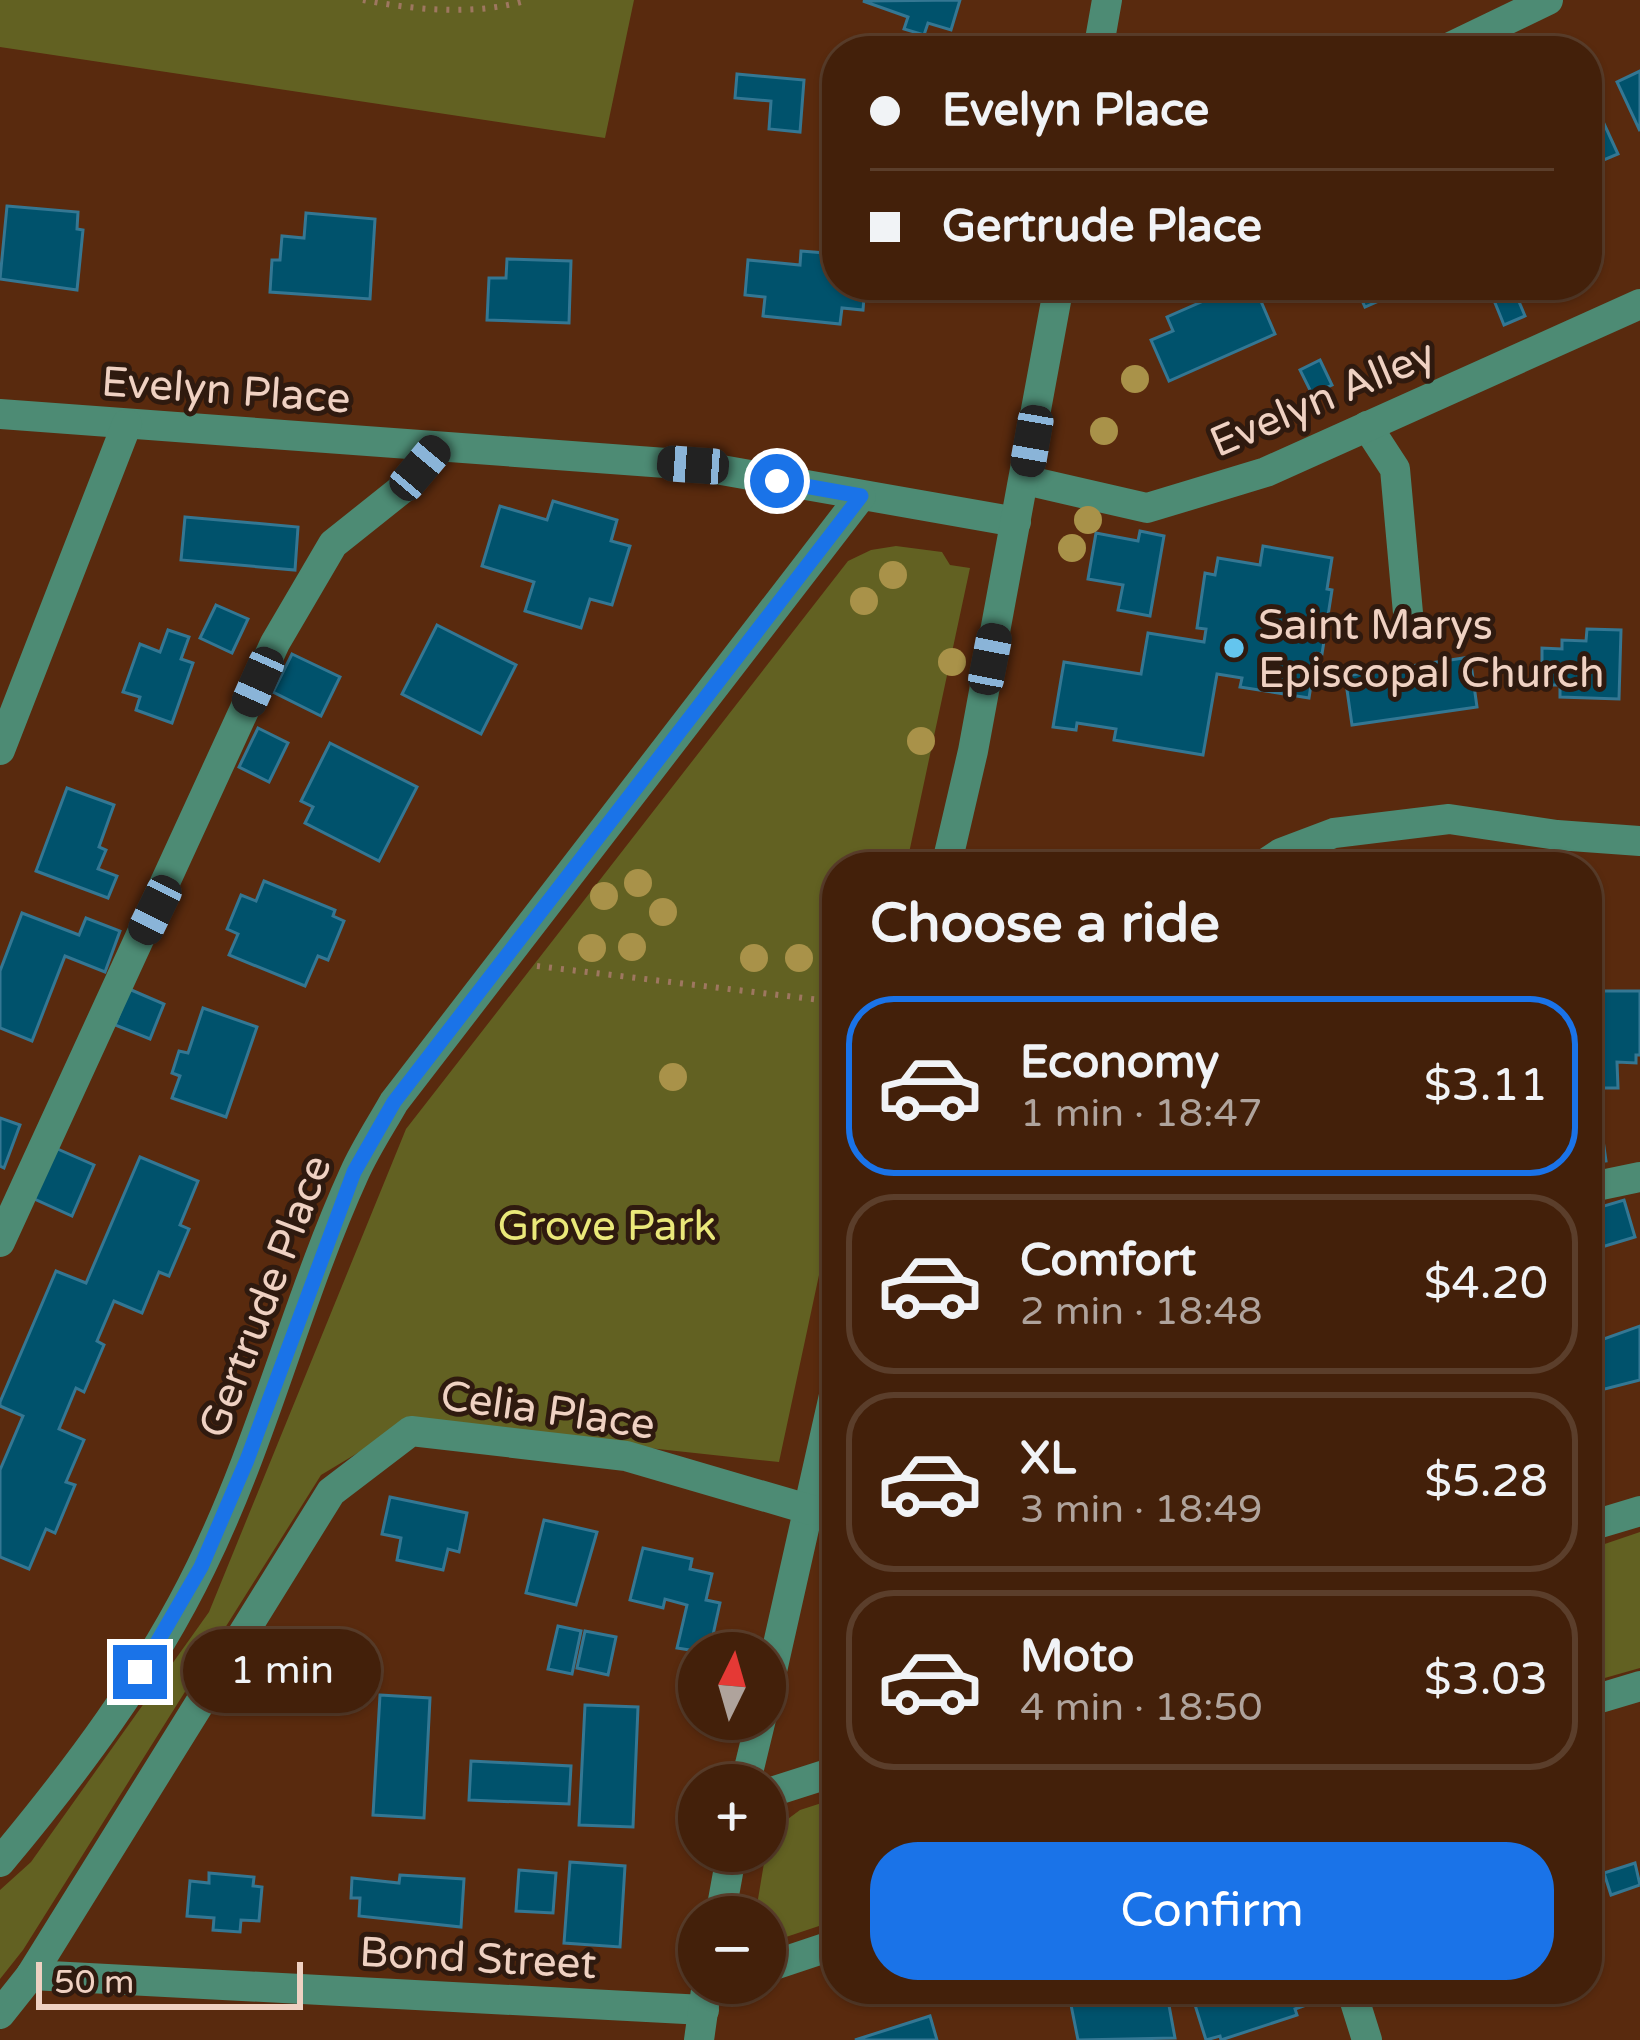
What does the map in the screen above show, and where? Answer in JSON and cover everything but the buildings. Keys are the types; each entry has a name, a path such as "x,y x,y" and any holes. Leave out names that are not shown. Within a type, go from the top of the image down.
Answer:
{"street":[{"path":"1101,36 1107,0"},
{"path":"1473,36 1548,0"},
{"path":"949,852 1056,300"},
{"name":"Evelyn Alley","path":"1025,480 1147,508 1266,472 1640,304"},
{"name":"Evelyn Place","path":"0,414 693,465 1016,522"},
{"path":"0,750 127,424"},
{"path":"1367,426 1395,469 1409,624"},
{"path":"0,1243 275,643 333,544 402,489 437,447"},
{"name":"Gertrude Place","path":"0,1862 75,1773 201,1567 247,1460 354,1172 394,1102 861,496"},
{"path":"1283,852 1334,833 1449,819 1640,841"},
{"path":"1602,1185 1640,1177"},
{"name":"Celia Place","path":"0,2014 32,1976 331,1492 411,1431 626,1456 811,1510"},
{"path":"782,1632 822,1456"},
{"path":"1602,1523 1640,1510"},
{"path":"1602,1697 1640,1686"},
{"path":"786,1787 822,1776"},
{"path":"786,1962 822,1949"},
{"name":"Bond Street","path":"32,1976 678,2000"},
{"path":"1355,2004 1366,2040"}],"path":[{"path":"363,0 436,9 486,9 528,0"},
{"path":"501,962 822,1000"}],"green space":[{"path":"0,0 634,0 605,138 0,47"},
{"name":"Grove Park","path":"896,546 942,552 950,565 970,568 909,852 822,852 822,1261 779,1462 409,1422 321,1475 23,1950 0,1979 0,1890 31,1862 209,1612 406,1129 848,561 871,550"},
{"path":"1640,1532 1640,1668 1602,1679 1602,1545"},
{"path":"822,1803 822,1925 786,1937 786,1896 758,1896 762,1872 786,1872 786,1820"}],"place":[{"name":"Saint Marys Episcopal Church","path":"1234,648"}],"route":[{"path":"140,1672 201,1567 247,1460 354,1172 394,1102 861,496 777,481"}]}
